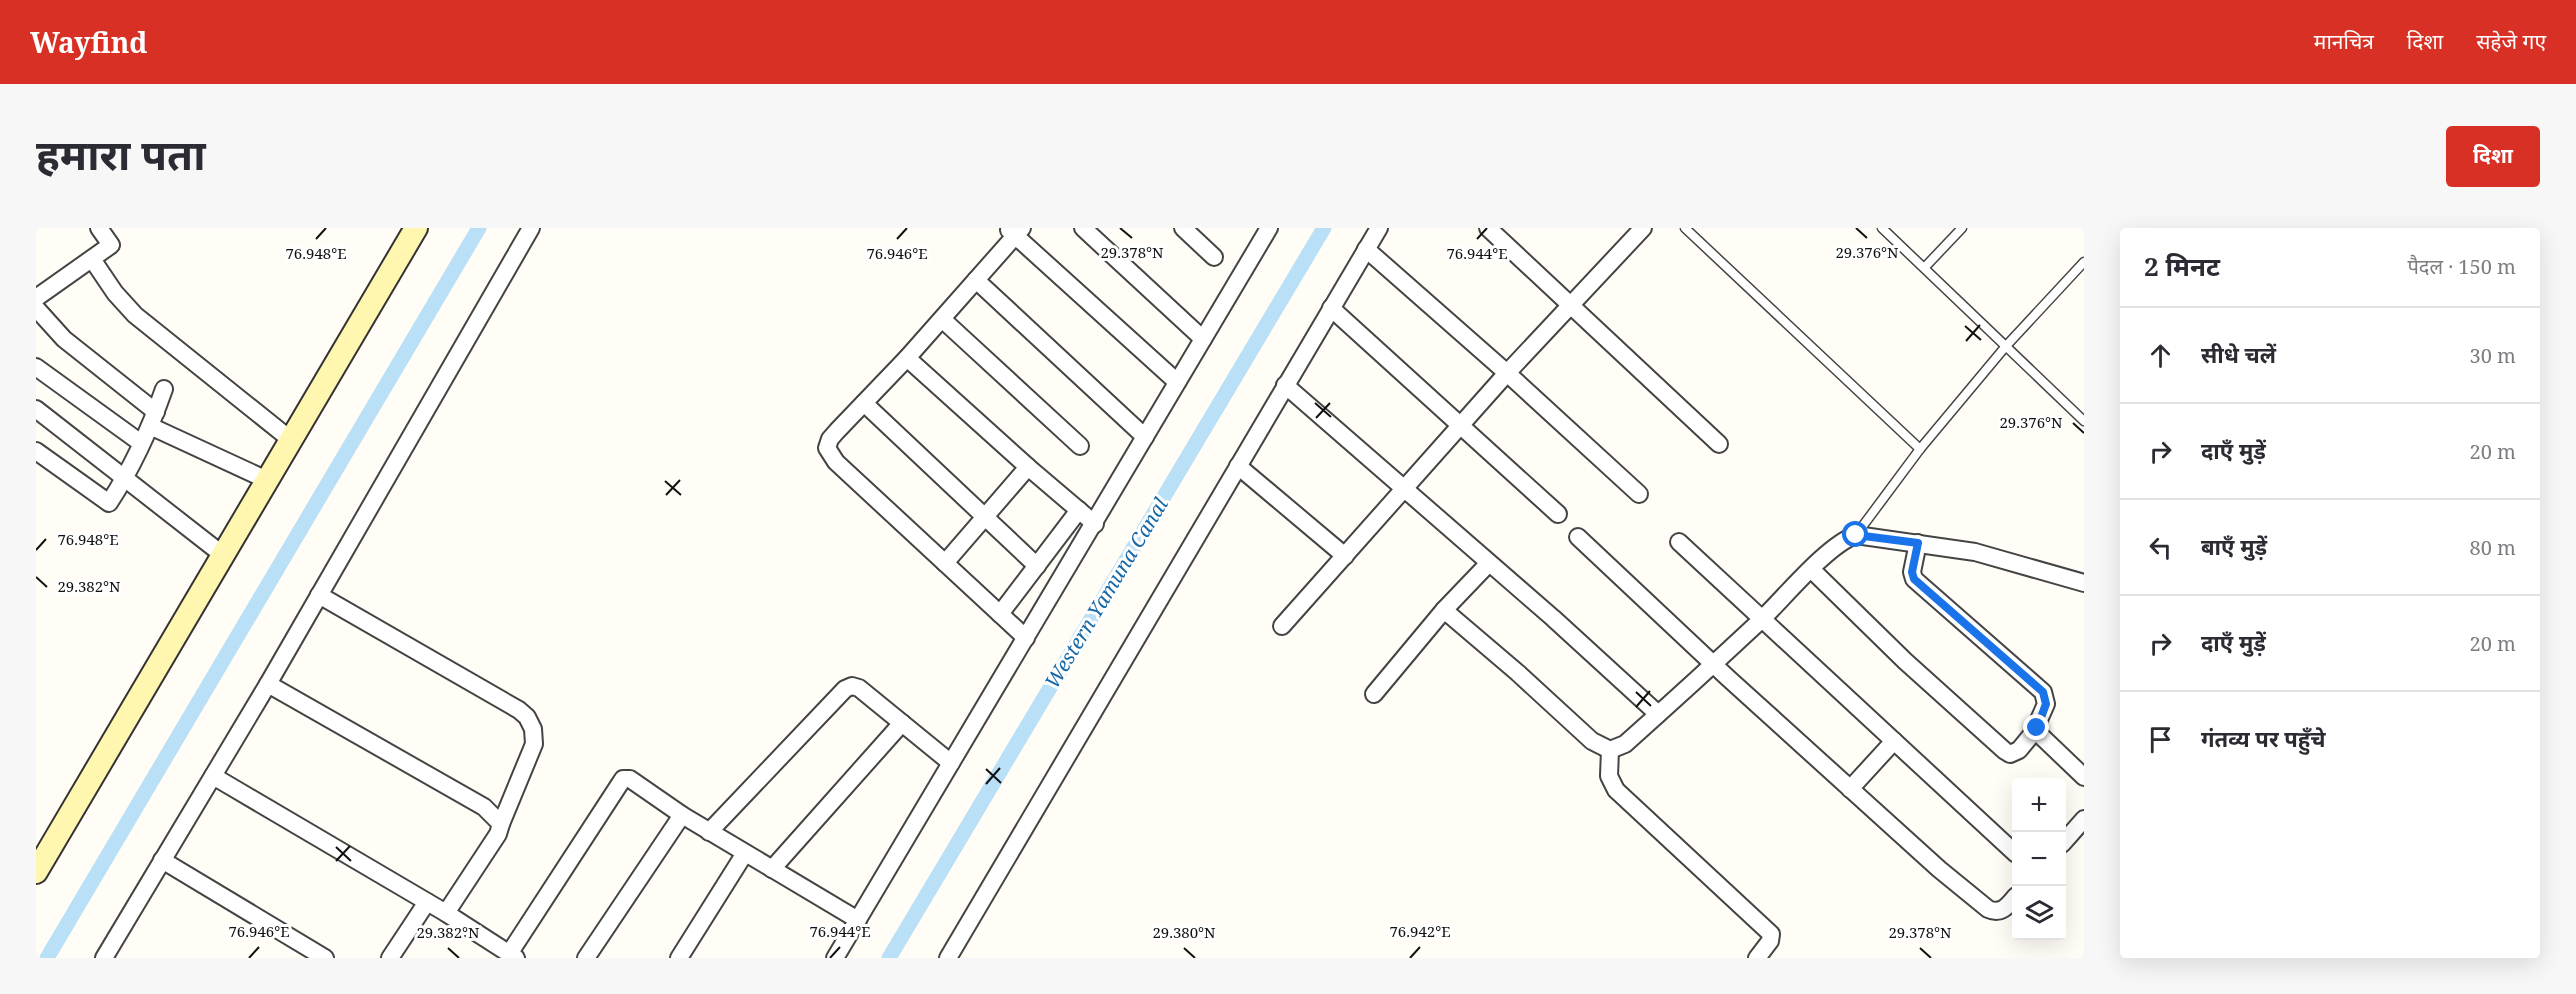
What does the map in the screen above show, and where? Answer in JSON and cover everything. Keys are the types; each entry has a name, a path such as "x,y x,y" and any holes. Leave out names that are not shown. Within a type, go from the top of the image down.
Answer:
{"main road":[{"path":"36,872 416,228"}],"street":[{"path":"36,298 111,245 99,228"},
{"path":"111,956 162,860 268,684 531,228"},
{"path":"1083,228 1203,339"},
{"path":"1184,228 1214,257"},
{"path":"835,958 1269,228"},
{"path":"948,958 1380,228"},
{"path":"1488,228 1719,444"},
{"path":"1282,626 1507,373 1643,228"},
{"path":"1026,638 830,455 827,448 830,439 942,319 1015,231 1177,382"},
{"path":"1366,249 1507,373 1639,494"},
{"path":"92,259 115,293 135,315 291,440"},
{"path":"976,280 1145,437"},
{"path":"36,308 64,339 153,419 267,480"},
{"path":"1331,308 1558,514"},
{"path":"942,319 1080,446"},
{"path":"907,357 1028,467 1095,524"},
{"path":"36,367 141,443"},
{"path":"1285,385 1553,618 1658,714"},
{"path":"36,451 109,504 125,478 153,419 164,389"},
{"path":"864,403 1037,566"},
{"path":"36,409 223,555"},
{"path":"1238,466 1345,556"},
{"path":"945,563 1028,467"},
{"path":"1000,614 1079,510"},
{"path":"1444,610 1518,673 1592,741 1610,750 1625,744 1762,619 1811,569 1844,541 1856,535 1975,552 2084,583"},
{"path":"1578,537 1850,789 1988,909 1995,912 2004,909 2012,900"},
{"path":"1679,542 2012,850"},
{"path":"1811,569 1905,661 2005,751 2015,753 2037,728 2046,704 2043,692 1914,579 1912,572 1918,543"},
{"path":"1374,694 1444,610 1489,563"},
{"path":"319,595 519,710 527,717 533,729 534,744 498,834 446,913"},
{"path":"268,684 484,807 501,824"},
{"path":"709,832 845,689 852,686 859,688 951,764"},
{"path":"772,869 902,723"},
{"path":"2037,728 2043,739 2084,777"},
{"path":"1850,789 1894,741"},
{"path":"1610,750 1609,776 1616,790 1771,934 1770,941 1757,958"},
{"path":"213,776 446,913 513,956 623,779 630,779 637,783 709,832 858,921"},
{"path":"586,958 682,815"},
{"path":"2066,838 2084,819"},
{"path":"679,958 745,853"},
{"path":"162,860 325,958"},
{"path":"390,958 427,902"}],"lane":[{"path":"1685,228 1920,449"},
{"path":"1882,228 2084,421"},
{"path":"1925,267 1962,228"},
{"path":"1856,535 1920,449 2006,346 2084,262"}],"waterway":[{"path":"47,958 479,228"},
{"name":"Western Yamuna Canal","path":"889,958 1324,228"}],"route":[{"path":"1856,535 1918,543 1912,572 1914,579 2043,692 2045,711 2037,728"}]}
